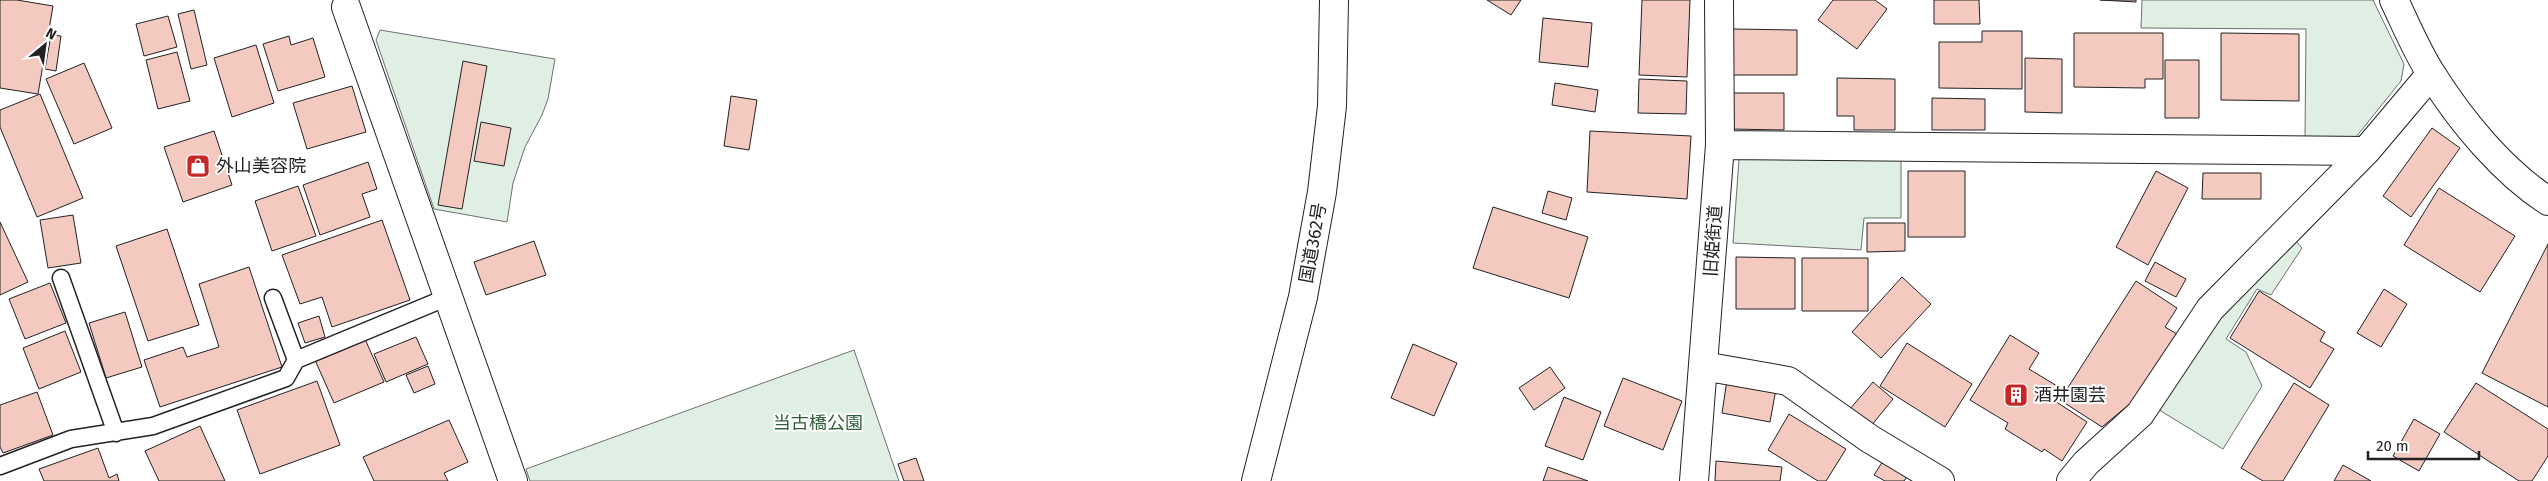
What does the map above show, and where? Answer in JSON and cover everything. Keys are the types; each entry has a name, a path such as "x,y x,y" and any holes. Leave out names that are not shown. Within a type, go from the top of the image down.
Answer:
{"main road":[{"name":"国道362号","path":"1256,481 1303,297 1322,192 1332,106 1334,0"},
{"name":"旧姫街道","path":"1694,481 1720,145 1719,0"},
{"path":"2394,0 2431,74 2466,122 2498,158 2548,201"},
{"path":"346,7 512,481"},
{"path":"2071,481 2086,463 2140,414 2210,309 2366,152 2431,74"},
{"path":"1720,145 2366,152"},
{"path":"1703,366 1788,381 1870,439 1940,481"}],"lane":[{"path":"61,278 116,433"},
{"path":"273,298 296,360"},
{"path":"0,466 71,439 153,426 286,378 296,360 448,298"}],"green space":[{"path":"2142,0 2373,0 2404,64 2401,81 2356,137 2305,137 2306,29 2141,28"},
{"path":"380,30 555,59 548,99 542,115 525,147 513,183 507,222 434,209 376,40"},
{"path":"1739,159 1901,160 1901,218 1864,218 1861,250 1733,243"},
{"path":"2293,238 2302,248 2271,295 2257,289 2226,339 2246,352 2262,386 2223,449 2156,408 2218,313"},
{"name":"当古橋公園","path":"854,350 899,481 530,481 526,469"}],"building":[{"path":"0,0 17,0 53,6 38,94 0,88"},
{"path":"1487,0 1521,0 1511,15"},
{"path":"1642,0 1690,0 1687,77 1639,75"},
{"path":"1833,0 1875,0 1887,9 1857,49 1818,20"},
{"path":"1934,0 1979,0 1980,24 1934,24"},
{"path":"2100,0 2136,0 2136,2"},
{"path":"194,10 207,65 191,69 178,14"},
{"path":"168,16 177,47 144,56 136,24"},
{"path":"1543,18 1592,23 1588,67 1539,62"},
{"path":"1733,29 1797,30 1797,75 1733,75"},
{"path":"1982,31 2022,31 2022,89 1939,88 1939,42 1982,42"},
{"path":"2074,33 2163,33 2163,79 2145,79 2145,88 2074,87"},
{"path":"2221,33 2299,34 2299,101 2221,100"},
{"path":"51,35 61,36 56,71 45,69"},
{"path":"289,36 291,45 313,38 325,77 278,91 263,44"},
{"path":"256,45 274,103 232,117 214,58"},
{"path":"177,52 190,101 158,109 146,60"},
{"path":"2025,58 2062,59 2062,113 2025,112"},
{"path":"2165,60 2199,60 2199,118 2165,118"},
{"path":"463,61 487,66 462,209 438,205"},
{"path":"84,63 112,128 74,144 46,79"},
{"path":"1837,78 1895,79 1895,130 1854,130 1854,116 1837,116"},
{"path":"1639,79 1687,81 1686,114 1638,113"},
{"path":"1555,83 1598,90 1595,112 1552,105"},
{"path":"352,86 366,132 307,149 293,103"},
{"path":"1729,93 1784,93 1784,130 1729,129"},
{"path":"40,94 83,198 37,217 0,127 0,110"},
{"path":"731,96 757,100 749,150 724,146"},
{"path":"1932,98 1985,99 1985,130 1932,130"},
{"path":"481,122 511,128 504,166 474,161"},
{"path":"2432,128 2460,148 2411,217 2383,196"},
{"name":"外山美容院","path":"214,131 232,185 183,202 164,147"},
{"path":"1590,131 1691,136 1687,199 1587,192"},
{"path":"368,162 377,189 362,194 370,217 320,235 303,185"},
{"path":"1908,171 1965,171 1965,237 1908,237"},
{"path":"2156,171 2188,188 2148,265 2116,247"},
{"path":"2203,173 2261,173 2261,199 2202,199"},
{"path":"298,186 316,236 272,251 255,201"},
{"path":"2439,188 2515,236 2480,292 2404,245"},
{"path":"1548,191 1572,198 1566,220 1542,213"},
{"path":"1493,207 1588,237 1569,298 1473,268"},
{"path":"73,215 81,263 48,268 40,220"},
{"path":"382,220 410,300 332,327 322,297 300,304 282,255"},
{"path":"0,222 28,282 0,295"},
{"path":"1867,223 1905,223 1905,251 1867,252"},
{"path":"167,229 199,325 148,341 116,246"},
{"path":"534,241 546,275 486,295 474,262"},
{"path":"2548,244 2548,407 2482,373"},
{"path":"1736,257 1795,258 1795,309 1736,309"},
{"path":"1802,258 1868,258 1868,311 1802,311"},
{"path":"2155,262 2186,279 2176,297 2145,281"},
{"path":"249,267 282,367 160,407 144,360 183,347 187,357 219,347 199,284"},
{"path":"1902,277 1931,304 1881,358 1852,332"},
{"path":"2136,281 2177,308 2165,327 2182,337 2149,388 2102,427 2060,400"},
{"path":"50,283 66,323 25,339 9,299"},
{"path":"2384,289 2407,304 2381,347 2357,333"},
{"path":"2259,291 2325,332 2320,341 2334,349 2310,388 2230,338"},
{"path":"125,312 142,367 106,378 89,323"},
{"path":"319,316 325,337 305,343 298,323"},
{"path":"65,331 81,372 39,389 23,348"},
{"name":"酒井園芸","path":"2010,335 2039,353 2029,369 2062,389 2055,401 2087,422 2062,461 2044,449 2042,452 2005,429 2008,423 1970,400"},
{"path":"416,337 428,364 386,382 374,354"},
{"path":"365,339 384,382 334,403 315,360"},
{"path":"1907,343 1972,384 1945,427 1880,386"},
{"path":"1413,344 1457,363 1434,416 1391,398"},
{"path":"428,366 435,384 414,393 406,375"},
{"path":"1550,367 1565,388 1534,410 1519,388"},
{"path":"1623,378 1682,401 1663,450 1604,426"},
{"path":"1727,380 1776,389 1770,422 1722,413"},
{"path":"317,381 340,445 260,474 237,410"},
{"path":"1873,382 1893,399 1871,426 1850,409"},
{"path":"2294,383 2329,405 2283,481 2263,481 2241,468"},
{"path":"2476,383 2548,429 2548,456 2532,481 2519,481 2444,432"},
{"path":"37,392 53,435 3,453 0,447 0,405"},
{"path":"1564,397 1601,412 1583,460 1545,446"},
{"path":"1789,414 1846,449 1826,481 1818,481 1768,450"},
{"path":"2414,419 2440,434 2419,471 2393,456"},
{"path":"449,420 468,462 444,473 448,481 374,481 363,457"},
{"path":"200,426 225,481 159,481 145,451"},
{"path":"98,448 109,478 117,474 119,481 44,481 39,469"},
{"path":"916,458 924,481 904,481 898,464"},
{"path":"1716,461 1782,467 1780,481 1715,481"},
{"path":"1883,461 1908,475 1904,481 1885,481 1874,475"},
{"path":"2343,465 2371,481 2334,481"},
{"path":"1548,467 1588,481 1543,481"}],"place":[{"name":"外山美容院","path":"198,166"},
{"name":"酒井園芸","path":"2016,395"}]}
